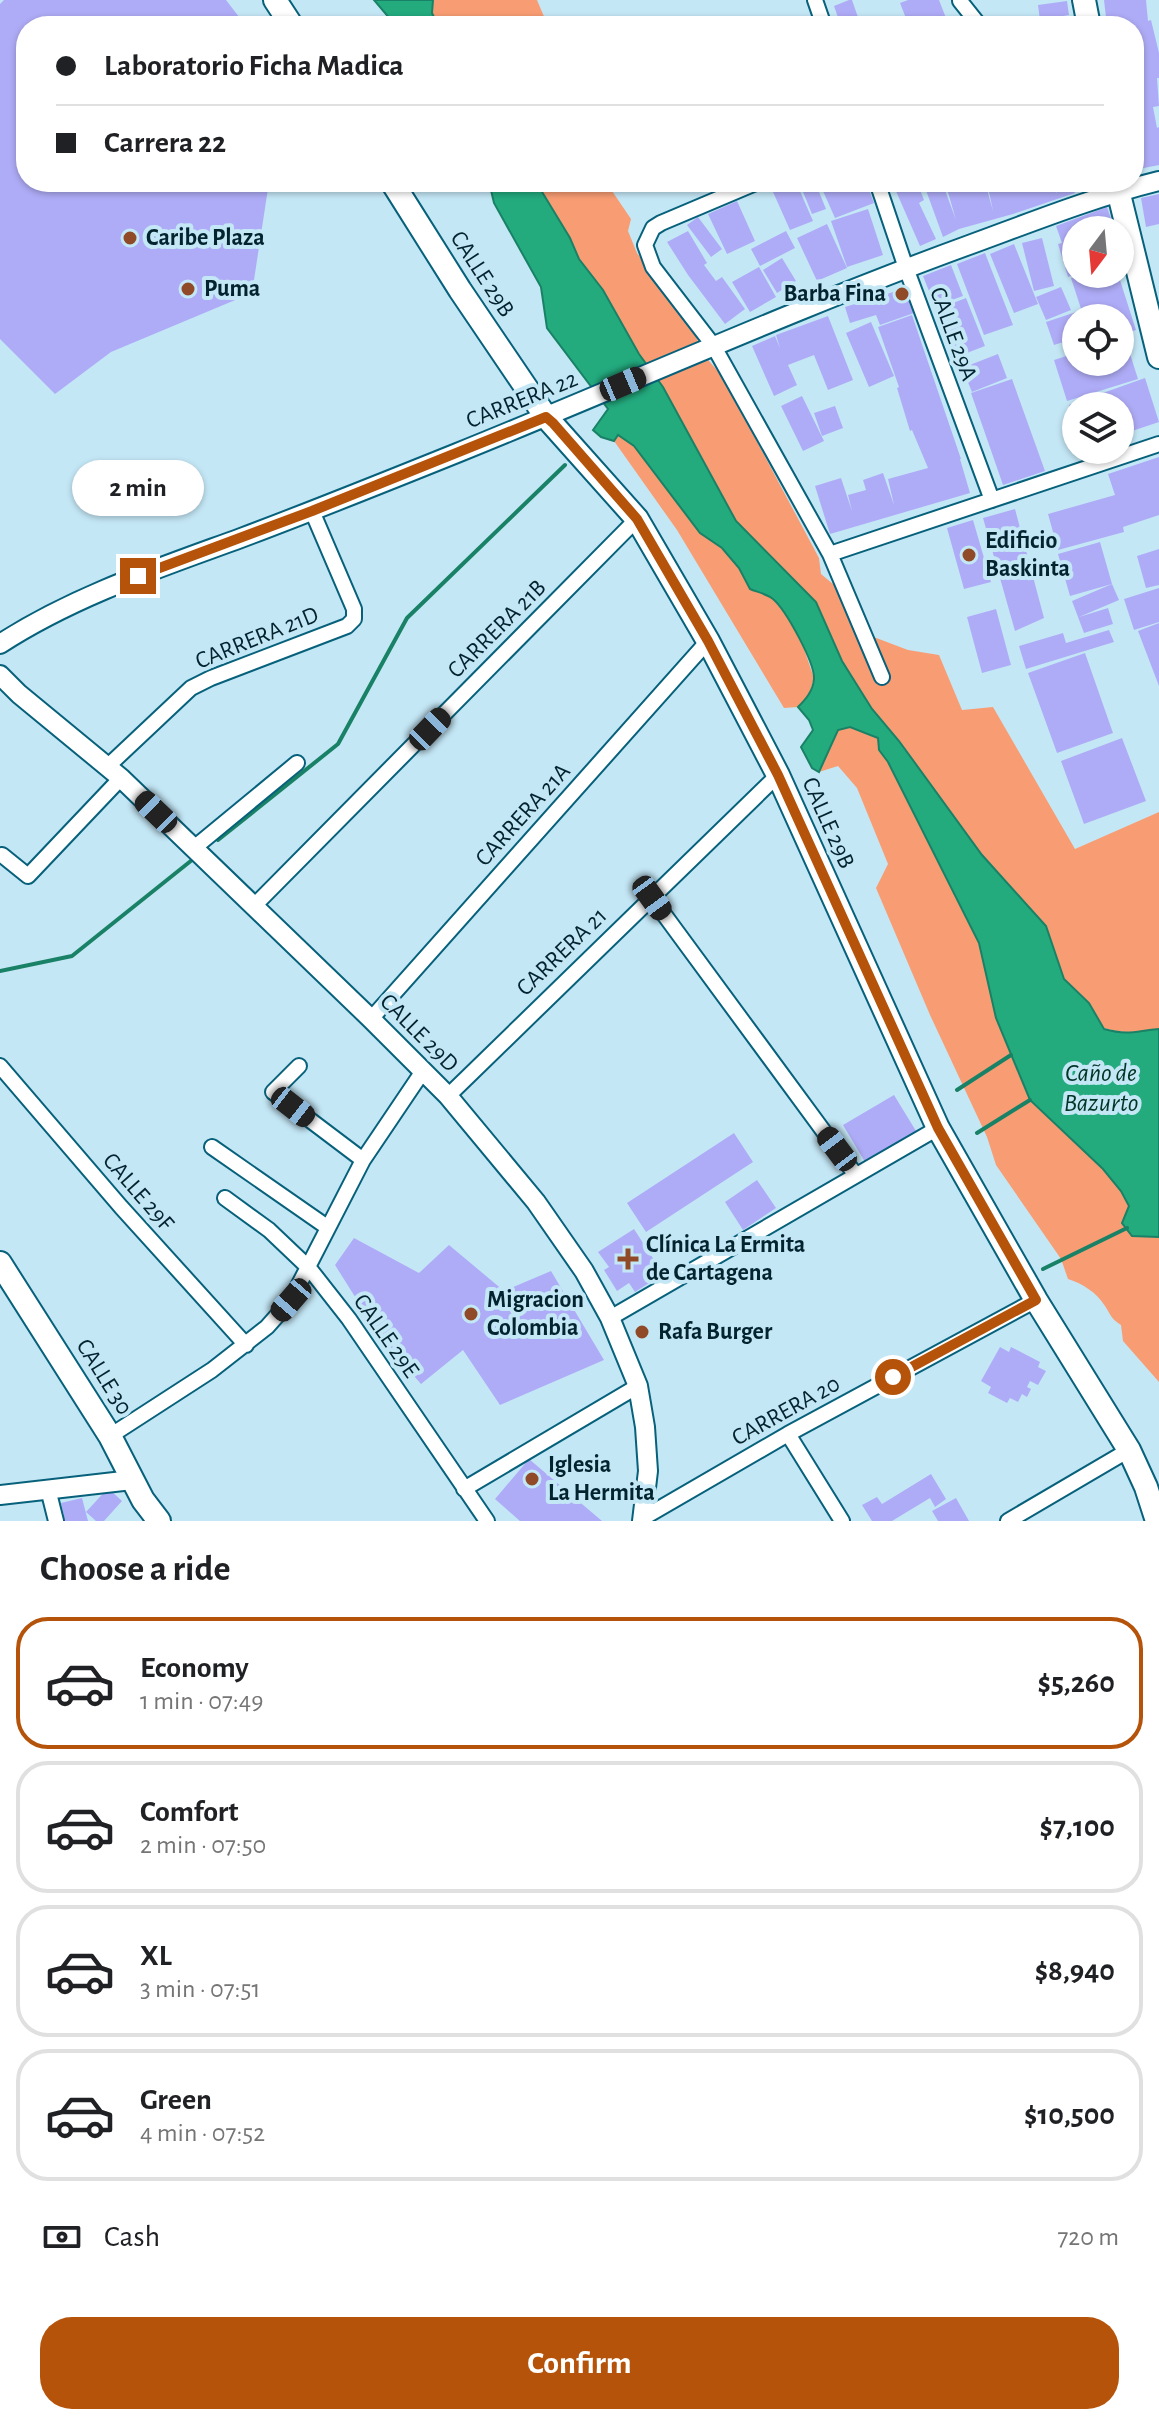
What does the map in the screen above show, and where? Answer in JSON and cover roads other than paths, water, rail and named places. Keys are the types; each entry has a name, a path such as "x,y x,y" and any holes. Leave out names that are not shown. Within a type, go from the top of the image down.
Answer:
{"main road":[{"name":"CALLE 29B","path":"398,192 546,417 637,519 708,641 778,775 938,1128 1036,1300 1129,1450 1146,1487 1154,1520"},
{"path":"1118,192 1159,357"},
{"name":"CALLE 30","path":"0,1263 110,1436 132,1480 159,1521"}],"street":[{"path":"734,192 661,223 653,228 645,245 653,267 706,348 830,554 882,677"},
{"name":"CALLE 29A","path":"880,192 992,500"},
{"name":"CARRERA 22","path":"0,644 57,612 138,576 312,511 546,417 706,348 1104,192"},
{"path":"830,554 1159,444"},
{"name":"CARRERA 21D","path":"2,855 28,876 114,773 191,688 347,626 354,619 354,609 312,511"},
{"name":"CARRERA 21B","path":"254,906 637,519"},
{"name":"CARRERA 21A","path":"371,1019 708,641"},
{"name":"CALLE 29D","path":"0,675 114,773 371,1019 448,1096 536,1202 584,1271 610,1318 638,1386 648,1471 642,1520"},
{"path":"194,848 297,763"},
{"name":"CARRERA 21","path":"448,1096 778,775"},
{"path":"652,898 855,1174"},
{"name":"CALLE 29F","path":"0,1066 121,1207 246,1345"},
{"path":"299,1066 273,1092 363,1160"},
{"path":"110,1436 246,1345 291,1300 363,1160 423,1071"},
{"path":"610,1318 938,1128"},
{"path":"212,1147 327,1227"},
{"name":"CALLE 29E","path":"225,1198 269,1230 309,1268 349,1319 487,1521"},
{"name":"CARRERA 20","path":"642,1520 788,1434 1036,1300"},
{"path":"464,1489 638,1386"},
{"path":"788,1434 842,1521"},
{"path":"1008,1521 1129,1450"},
{"path":"0,1495 132,1480"},
{"path":"48,1489 56,1521"}],"water":[{"path":"374,0 433,0 433,16 388,16"},
{"name":"Caño de Bazurto","path":"491,192 542,192 579,259 603,290 639,354 663,387 736,521 816,602 842,661 872,709 982,855 1046,926 1064,979 1089,1003 1104,1029 1126,1033 1159,1029 1159,1237 1132,1236 1122,1223 1129,1206 1121,1191 1103,1169 1030,1100 996,1018 979,943 888,762 879,750 878,738 850,727 838,730 819,772 812,768 801,747 813,730 798,707 812,687 813,671 799,637 785,614 771,597 750,589 739,568 722,548 700,533 634,446 618,435 614,441 601,437 593,430 608,409 547,328 541,287 494,203"}],"waterway":[{"path":"218,840 338,744 407,618 565,465"},
{"path":"0,971 72,956 192,860"},
{"path":"957,1090 1011,1055"},
{"path":"977,1133 1030,1100"},
{"path":"1043,1269 1127,1228"}],"place":[{"name":"Caribe Plaza","path":"130,238"},
{"name":"Puma","path":"188,289"},
{"name":"Barba Fina","path":"902,294"},
{"name":"Edificio Baskinta","path":"969,555"},
{"name":"Clínica La Ermita de Cartagena","path":"628,1259"},
{"name":"Migracion Colombia","path":"471,1314"},
{"name":"Rafa Burger","path":"642,1332"},
{"name":"Iglesia La Hermita","path":"532,1479"}]}
